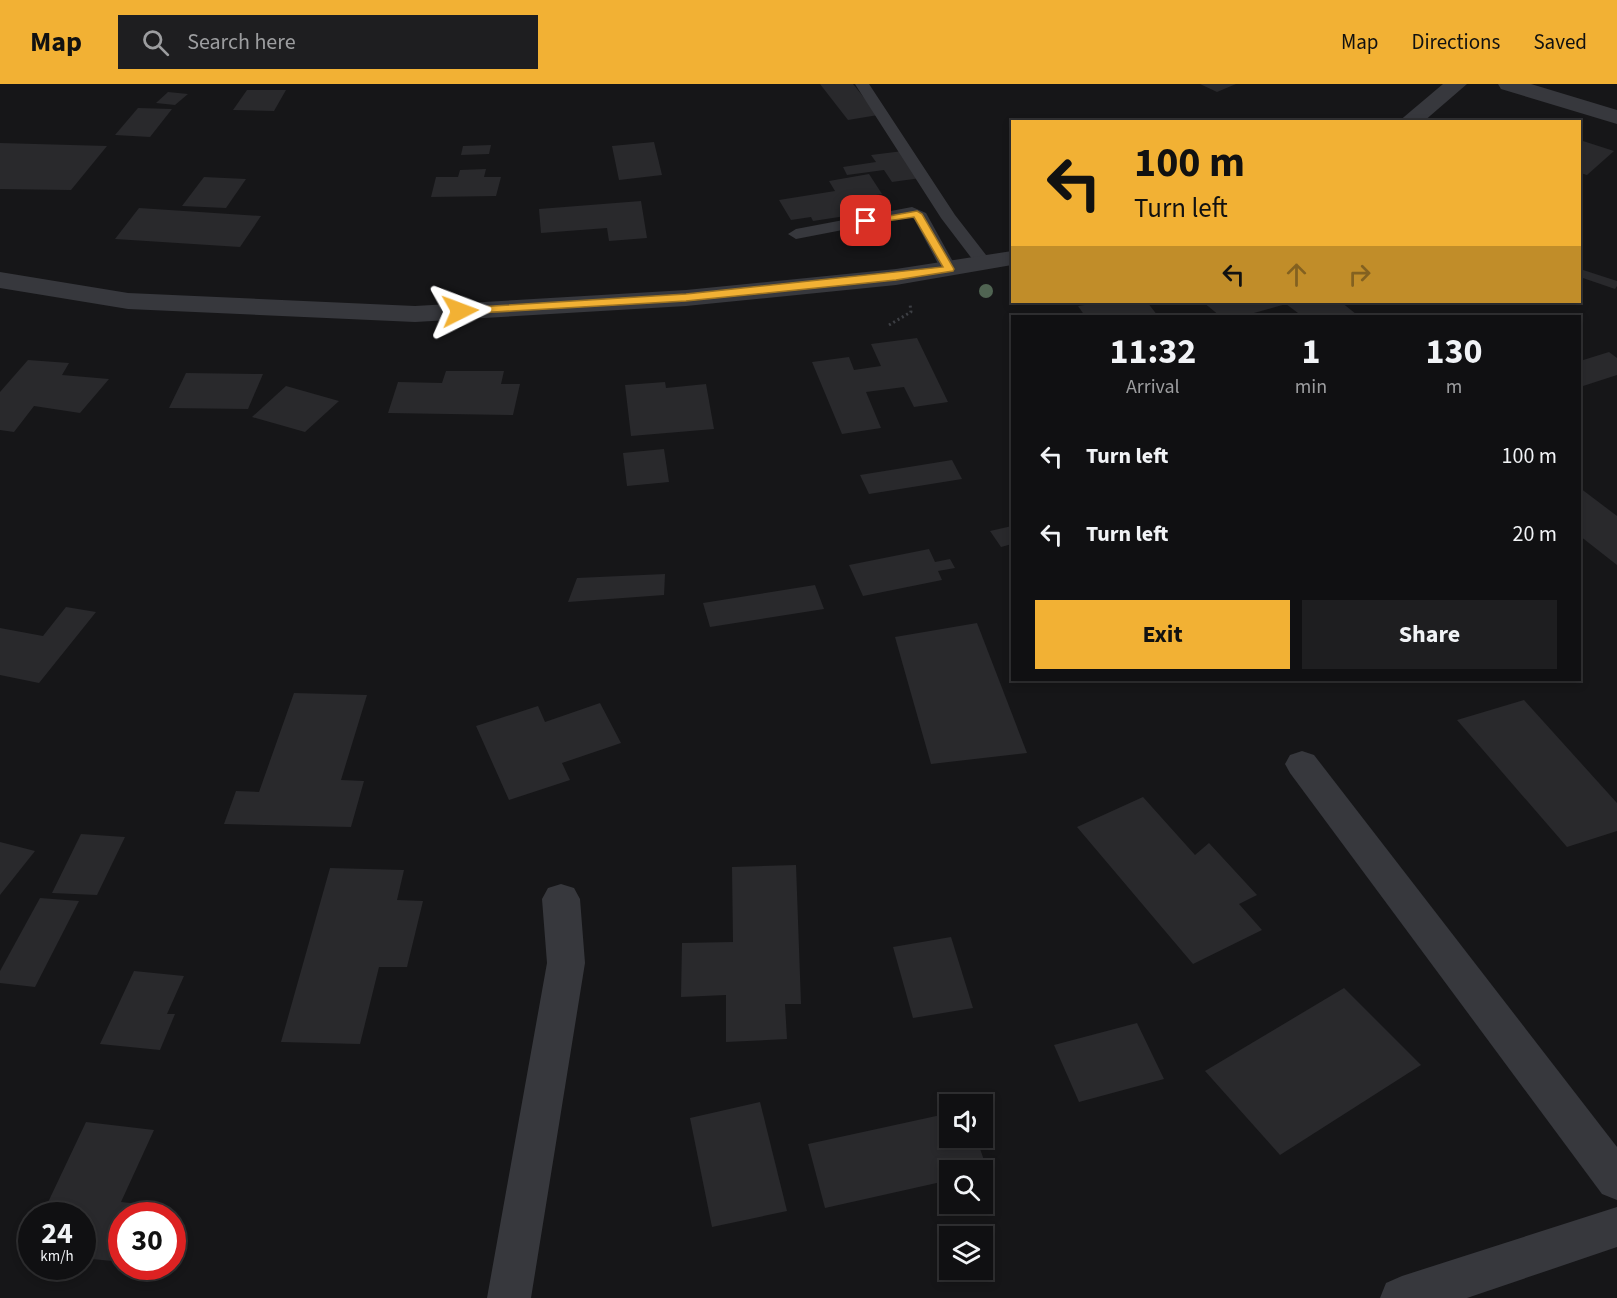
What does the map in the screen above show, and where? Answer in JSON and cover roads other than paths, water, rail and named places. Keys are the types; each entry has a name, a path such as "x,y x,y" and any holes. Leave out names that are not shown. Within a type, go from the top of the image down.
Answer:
{"street":[{"path":"1411,120 1456,84"},
{"path":"1509,84 1617,117"},
{"path":"0,280 128,301 415,314 686,298 896,277 1011,258"},
{"path":"1302,764 1617,1180"},
{"path":"509,1298 566,963 561,899"},
{"path":"1402,1298 1617,1227"}],"lane":[{"path":"862,84 949,218 971,243 985,264"},
{"path":"796,234 912,212 920,216 949,269"}]}
